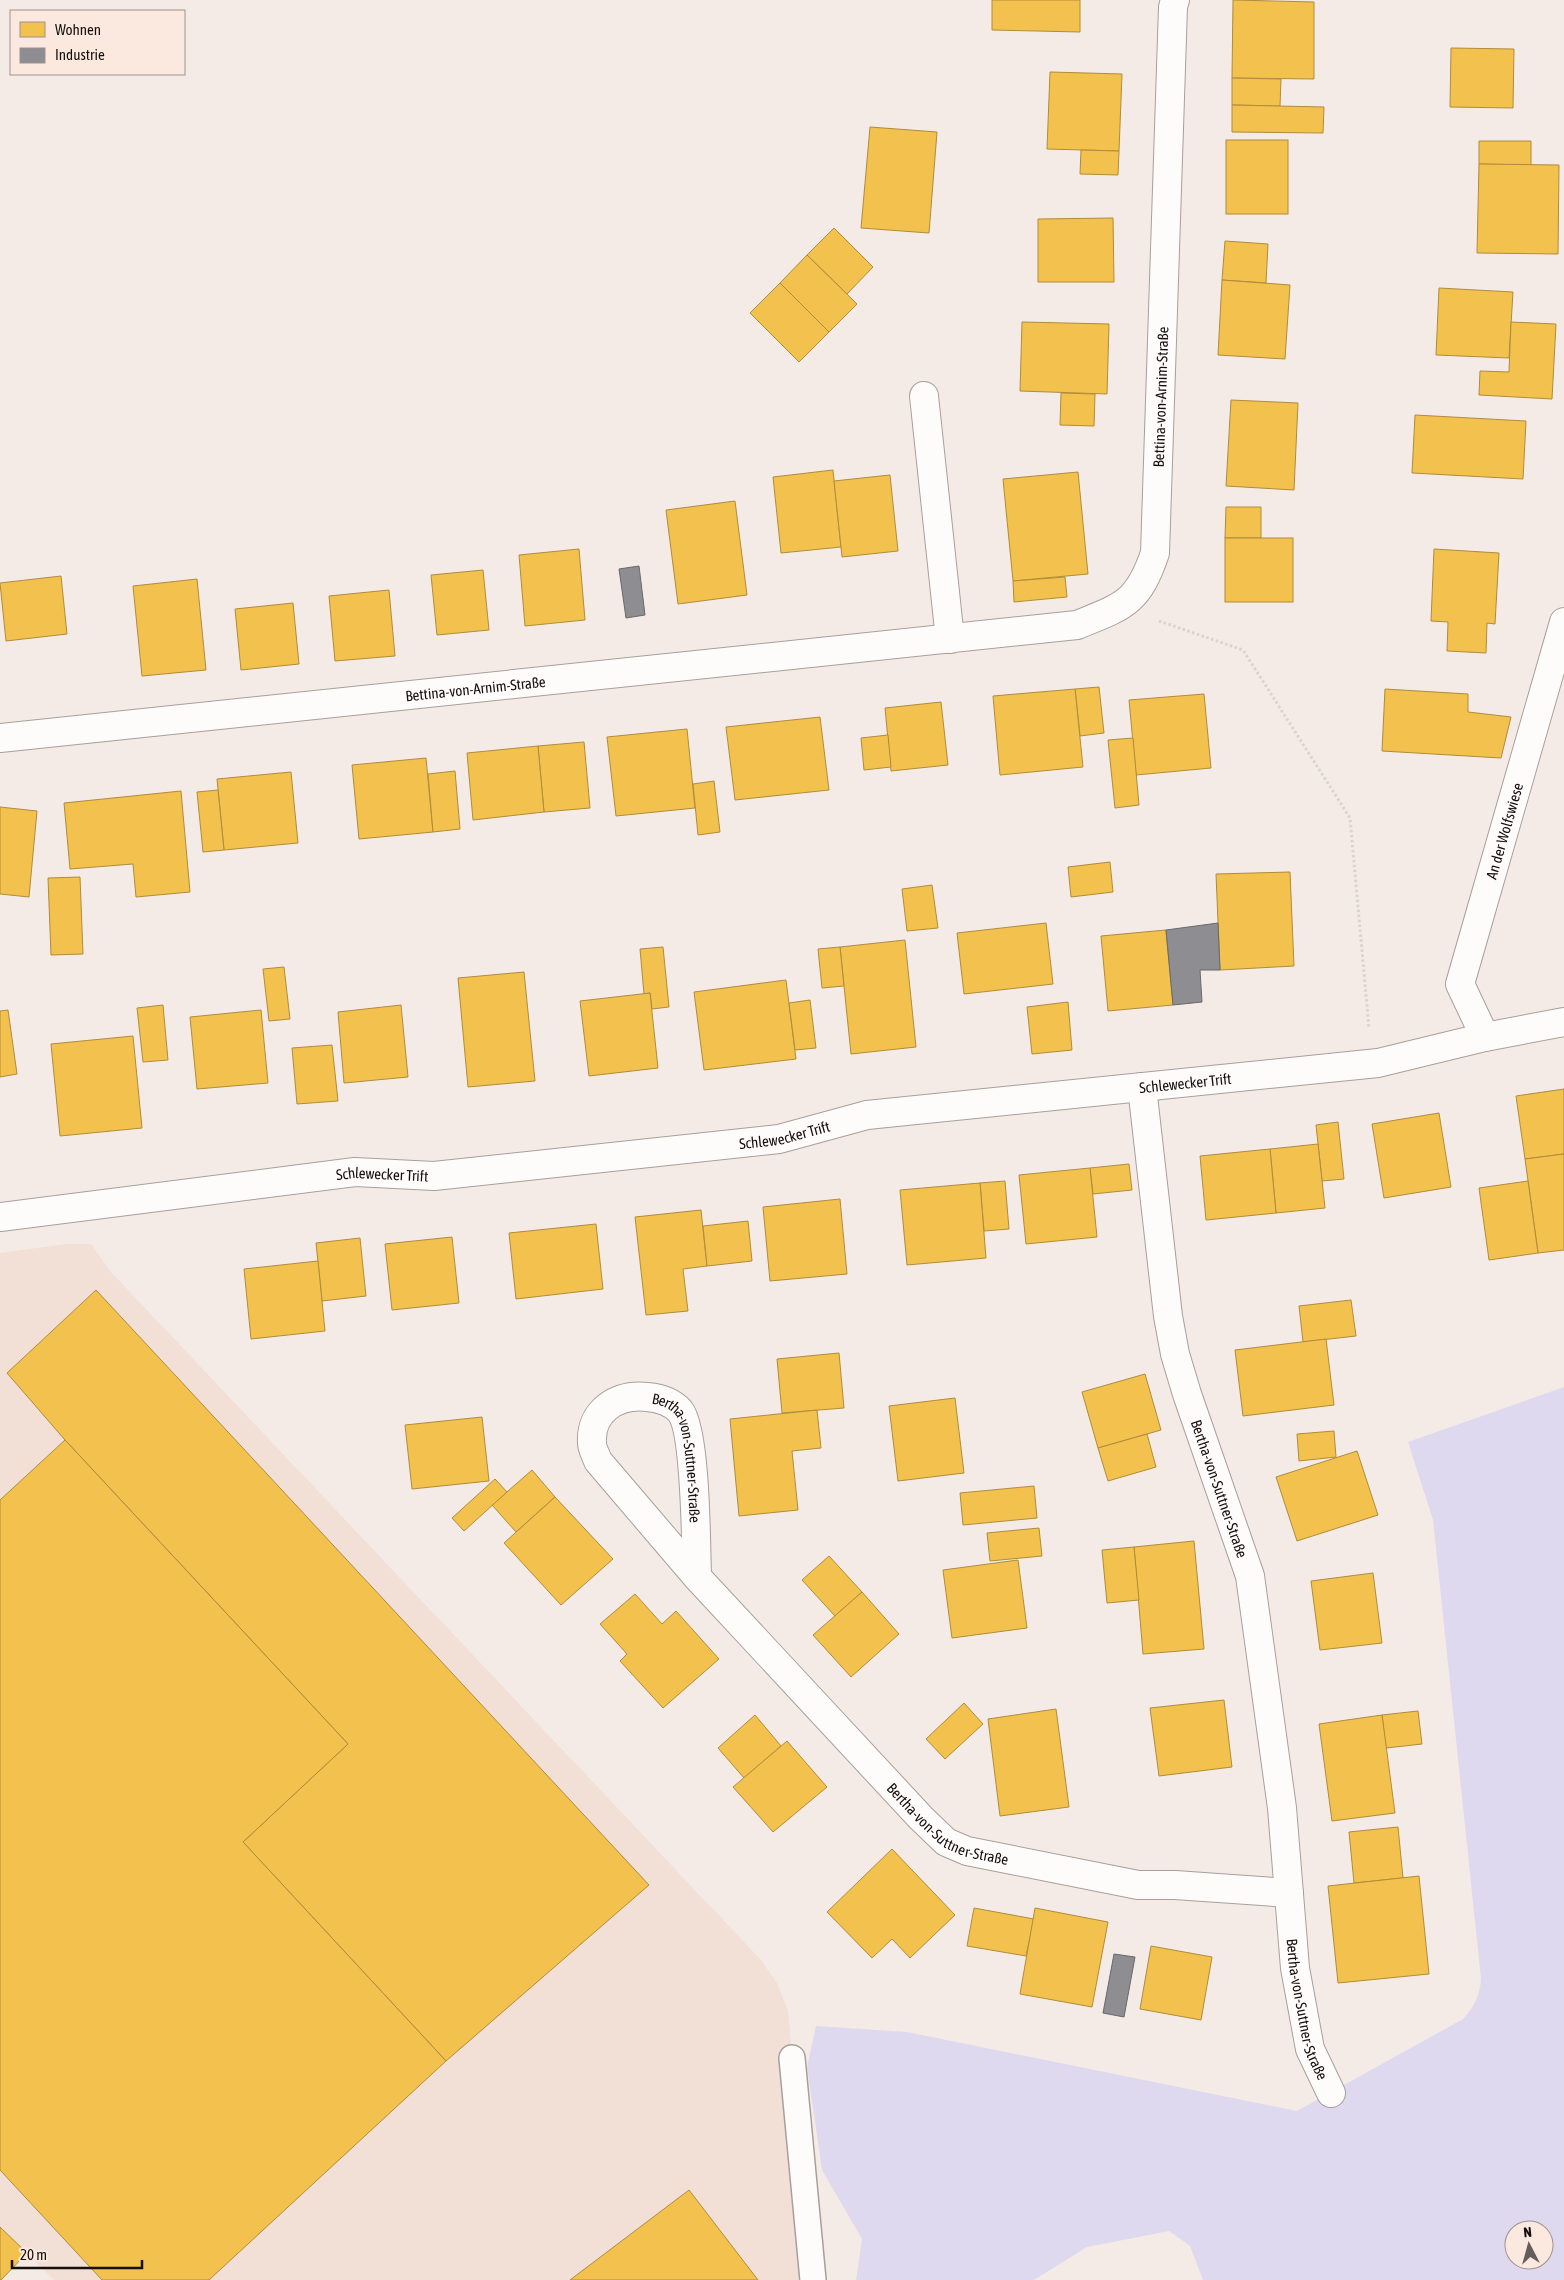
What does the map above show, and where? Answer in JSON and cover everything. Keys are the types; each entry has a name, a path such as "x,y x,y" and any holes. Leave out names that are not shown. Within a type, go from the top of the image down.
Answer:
{"street":[{"name":"Bettina-von-Arnim-Straße","path":"0,738 1077,625 1120,608 1146,577 1154,553 1173,6 1175,0"},
{"path":"924,396 950,639"},
{"name":"An der Wolfswiese","path":"1485,1037 1460,984 1564,622"},
{"name":"Schlewecker Trift","path":"0,1217 355,1172 434,1176 779,1139 867,1115 1378,1063 1485,1037 1564,1022"},
{"name":"Bertha-von-Suttner-Straße","path":"1142,1087 1168,1316 1175,1354 1250,1576 1282,1808 1295,1968 1310,2049 1331,2092"},
{"name":"Bertha-von-Suttner-Straße","path":"697,1577 694,1493 688,1427 680,1411 663,1398 624,1397 605,1407 593,1425 592,1444 598,1461 697,1577 921,1818 946,1842 967,1851 1138,1885 1175,1885 1289,1893"}],"lane":[{"path":"792,2058 813,2280"}],"path":[{"path":"1120,608 1243,650 1350,818 1369,1030"}],"shaded area":[{"path":"67,1244 91,1244 111,1272 761,1960 777,1983 788,2011 813,2280 54,2280 27,2253 0,2280 0,1253"},
{"path":"1564,1387 1564,2280 1203,2280 1190,2246 1169,2231 1087,2247 1034,2280 856,2280 862,2239 822,2170 807,2067 816,2026 907,2032 1297,2111 1463,2019 1470,2010 1478,1996 1481,1979 1433,1520 1408,1442"}],"building: Wohnen":[{"path":"992,0 1080,0 1080,32 992,30"},
{"path":"1233,0 1314,2 1314,79 1232,78"},
{"path":"1451,48 1514,49 1513,108 1450,107"},
{"path":"1050,72 1122,74 1119,151 1047,149"},
{"path":"1232,78 1281,79 1280,106 1232,105"},
{"path":"1232,105 1324,107 1323,133 1232,132"},
{"path":"870,127 937,132 929,233 861,228"},
{"path":"1226,140 1288,140 1288,214 1226,214"},
{"path":"1479,141 1531,141 1531,165 1479,164"},
{"path":"1081,150 1119,151 1118,175 1080,174"},
{"path":"1479,164 1559,165 1558,254 1477,253"},
{"path":"1113,218 1114,282 1038,282 1038,219"},
{"path":"834,228 873,267 847,294 807,255"},
{"path":"1225,241 1268,244 1266,283 1222,280"},
{"path":"807,255 857,304 829,332 780,283"},
{"path":"1222,280 1290,285 1285,359 1218,355"},
{"path":"780,283 829,332 799,362 750,313"},
{"path":"1439,288 1513,292 1509,358 1436,355"},
{"path":"1022,322 1109,324 1107,394 1020,391"},
{"path":"1511,322 1556,324 1552,399 1479,395 1480,371 1509,372"},
{"path":"1061,393 1095,394 1094,426 1060,425"},
{"path":"1231,400 1298,403 1294,490 1226,486"},
{"path":"1415,415 1526,421 1523,479 1412,473"},
{"path":"833,470 841,547 781,553 773,477"},
{"path":"1078,472 1088,574 1013,581 1003,479"},
{"path":"890,475 898,551 842,557 834,481"},
{"path":"735,501 747,595 678,604 666,510"},
{"path":"1226,507 1261,507 1261,538 1225,538"},
{"path":"1225,538 1293,538 1293,602 1225,602"},
{"path":"579,549 585,620 525,626 519,555"},
{"path":"1434,549 1499,553 1495,624 1487,623 1486,653 1447,651 1448,622 1431,621"},
{"path":"483,570 489,630 437,635 431,575"},
{"path":"61,576 67,634 6,641 0,583"},
{"path":"1065,577 1067,597 1014,602 1013,581"},
{"path":"197,579 206,670 142,676 133,586"},
{"path":"389,590 395,656 335,661 329,596"},
{"path":"293,603 299,664 241,670 235,609"},
{"path":"1099,687 1104,733 1080,736 1075,689"},
{"path":"1075,689 1083,767 1000,775 993,696"},
{"path":"1385,689 1468,694 1468,712 1511,717 1501,758 1382,751"},
{"path":"1204,694 1211,768 1136,775 1129,700"},
{"path":"941,702 948,765 891,771 885,708"},
{"path":"820,717 829,790 735,800 726,727"},
{"path":"687,729 695,808 616,816 607,737"},
{"path":"888,735 891,767 864,770 861,738"},
{"path":"1133,738 1139,805 1115,808 1108,740"},
{"path":"584,742 590,808 544,812 538,746"},
{"path":"538,746 544,812 473,820 467,753"},
{"path":"426,758 433,832 359,839 352,765"},
{"path":"455,771 460,829 433,832 428,774"},
{"path":"291,772 298,843 224,850 217,779"},
{"path":"714,781 720,832 698,835 693,784"},
{"path":"218,790 224,850 203,852 197,792"},
{"path":"181,791 190,892 136,897 133,864 70,869 64,803"},
{"path":"0,807 37,811 29,897 0,894"},
{"path":"1110,862 1113,892 1071,897 1068,867"},
{"path":"1290,872 1294,966 1220,970 1216,874"},
{"path":"80,877 83,954 51,955 48,878"},
{"path":"932,885 938,928 907,931 902,889"},
{"path":"1046,923 1053,984 964,994 957,933"},
{"path":"1166,930 1173,1005 1108,1011 1101,936"},
{"path":"905,940 916,1047 851,1054 840,947"},
{"path":"663,947 669,1007 652,1009 650,993 644,994 640,949"},
{"path":"840,947 844,986 822,988 818,949"},
{"path":"284,967 290,1019 269,1021 263,969"},
{"path":"524,972 535,1081 468,1087 458,978"},
{"path":"786,980 796,1059 704,1070 694,992"},
{"path":"650,993 658,1068 589,1076 580,1001"},
{"path":"810,1000 816,1048 795,1050 789,1003"},
{"path":"1068,1002 1072,1050 1032,1054 1027,1007"},
{"path":"163,1005 168,1060 143,1062 137,1008"},
{"path":"401,1005 408,1077 344,1083 338,1012"},
{"path":"8,1010 17,1074 0,1077 0,1011"},
{"path":"261,1010 268,1083 197,1089 190,1017"},
{"path":"133,1036 142,1128 60,1136 51,1044"},
{"path":"332,1045 338,1101 297,1104 292,1048"},
{"path":"1564,1089 1564,1154 1525,1159 1516,1096"},
{"path":"1439,1113 1451,1187 1384,1198 1372,1124"},
{"path":"1338,1122 1344,1179 1322,1181 1316,1125"},
{"path":"1318,1144 1325,1208 1276,1213 1270,1149"},
{"path":"1270,1149 1276,1213 1206,1220 1200,1156"},
{"path":"1564,1154 1564,1250 1538,1253 1525,1159"},
{"path":"1129,1164 1132,1190 1093,1194 1090,1168"},
{"path":"1090,1168 1097,1237 1026,1244 1019,1175"},
{"path":"1005,1181 1009,1229 984,1231 980,1183"},
{"path":"1528,1181 1538,1253 1489,1260 1479,1188"},
{"path":"980,1183 986,1258 907,1265 900,1190"},
{"path":"840,1199 847,1274 770,1281 763,1207"},
{"path":"701,1210 707,1266 683,1269 688,1311 646,1315 635,1217"},
{"path":"748,1221 752,1261 707,1266 703,1226"},
{"path":"596,1224 603,1289 516,1299 509,1233"},
{"path":"452,1237 459,1303 392,1310 385,1244"},
{"path":"360,1238 366,1296 322,1301 316,1243"},
{"path":"318,1261 325,1331 251,1339 244,1269"},
{"path":"96,1290 649,1885 446,2061 243,1842 348,1744 65,1440 7,1373"},
{"path":"1351,1300 1356,1336 1303,1342 1299,1306"},
{"path":"1326,1339 1334,1405 1243,1416 1235,1350"},
{"path":"839,1353 844,1408 782,1413 777,1359"},
{"path":"1145,1374 1161,1430 1098,1448 1082,1392"},
{"path":"955,1398 964,1473 898,1481 889,1406"},
{"path":"817,1410 821,1448 792,1451 798,1510 739,1516 730,1419"},
{"path":"482,1417 489,1481 412,1489 405,1425"},
{"path":"1334,1431 1336,1457 1299,1461 1297,1434"},
{"path":"1147,1434 1156,1467 1108,1481 1098,1448"},
{"path":"65,1440 348,1744 243,1842 446,2061 209,2280 102,2280 0,2170 0,1500"},
{"path":"1357,1451 1378,1515 1297,1541 1276,1477"},
{"path":"532,1470 555,1497 516,1532 492,1505"},
{"path":"495,1479 507,1492 464,1531 452,1518"},
{"path":"1034,1486 1037,1518 963,1525 960,1493"},
{"path":"555,1497 613,1559 561,1605 504,1543"},
{"path":"1039,1528 1042,1556 990,1561 987,1533"},
{"path":"1194,1541 1204,1649 1143,1654 1134,1547"},
{"path":"1134,1547 1139,1600 1107,1603 1102,1550"},
{"path":"829,1556 862,1592 835,1616 802,1580"},
{"path":"1018,1560 1027,1628 952,1638 943,1570"},
{"path":"1373,1573 1382,1643 1320,1650 1311,1581"},
{"path":"862,1592 899,1634 851,1677 813,1635"},
{"path":"635,1594 662,1624 676,1611 719,1659 663,1708 620,1661 627,1654 600,1624"},
{"path":"1224,1700 1232,1767 1159,1776 1150,1708"},
{"path":"964,1703 983,1724 945,1759 926,1739"},
{"path":"1056,1709 1069,1807 1000,1816 988,1719"},
{"path":"1418,1711 1422,1744 1386,1748 1382,1715"},
{"path":"755,1715 781,1746 744,1778 718,1748"},
{"path":"1382,1715 1395,1813 1332,1821 1319,1724"},
{"path":"787,1741 827,1787 773,1832 733,1787"},
{"path":"1398,1827 1403,1878 1354,1883 1349,1832"},
{"path":"892,1849 955,1915 910,1958 892,1939 872,1958 827,1912"},
{"path":"1419,1876 1429,1974 1338,1983 1328,1886"},
{"path":"974,1908 1034,1919 1026,1956 967,1946"},
{"path":"1035,1908 1108,1922 1092,2007 1020,1994"},
{"path":"1151,1946 1212,1957 1201,2020 1140,2009"},
{"path":"689,2190 758,2280 570,2280"},
{"path":"0,2227 27,2253 1,2280 0,2280"}],"building: Industrie":[{"path":"639,566 645,615 626,618 619,569"},
{"path":"1218,923 1220,970 1200,970 1202,1002 1173,1005 1166,930"},
{"path":"1114,1954 1135,1957 1124,2017 1103,2013"}]}
